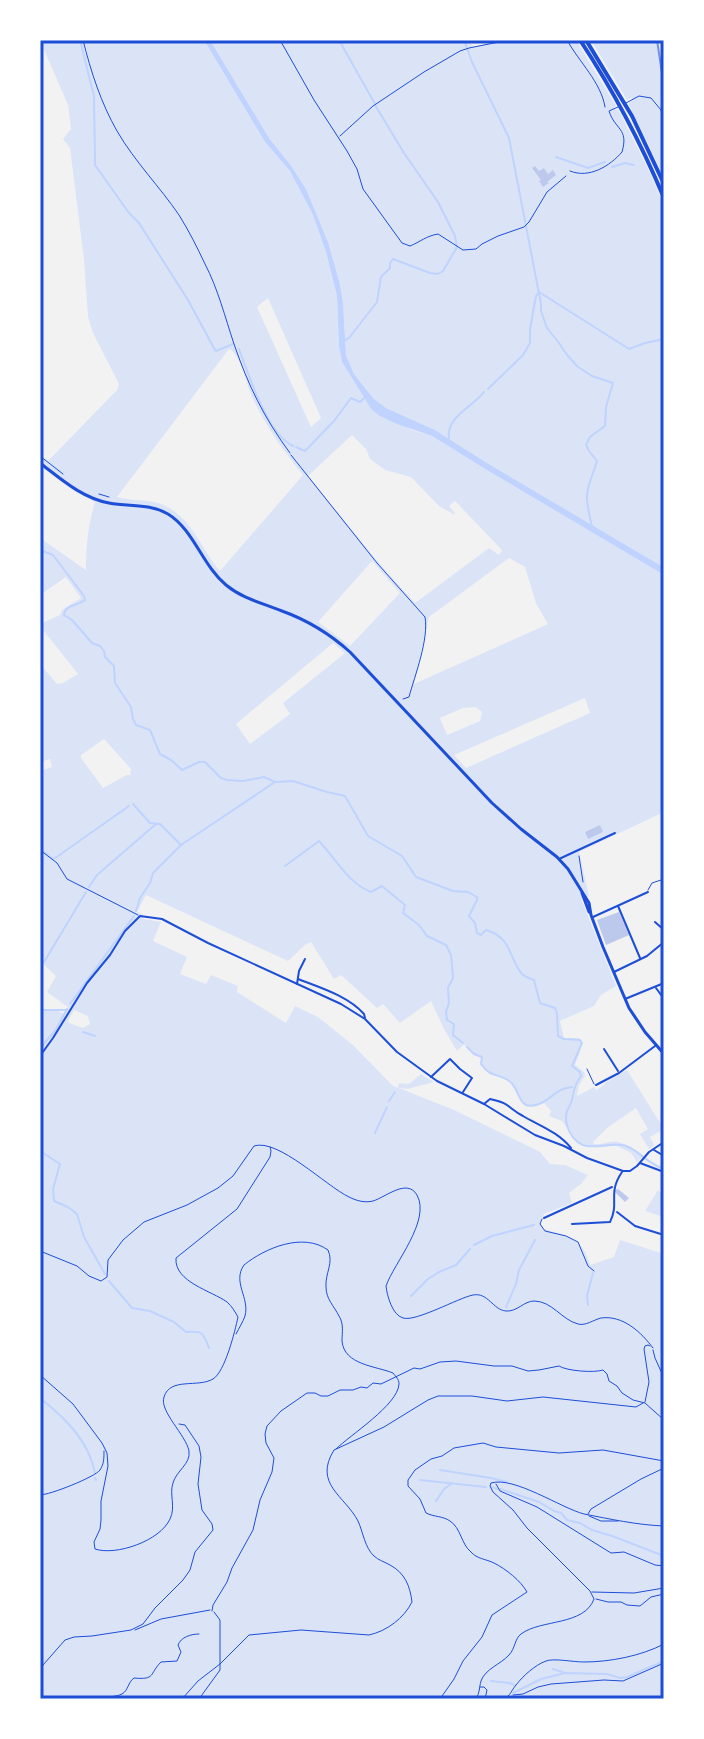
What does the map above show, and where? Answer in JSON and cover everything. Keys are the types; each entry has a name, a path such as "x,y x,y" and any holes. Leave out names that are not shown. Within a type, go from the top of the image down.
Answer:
{"highway":[{"path":"580,40 619,104 664,198"},
{"path":"586,40 632,116 664,184"}],"main road":[{"path":"40,463 66,484 96,500 148,506 168,514 182,526 215,574 235,591 308,622 347,649 492,803 568,869 583,889 625,999 639,1024 664,1054"}],"street":[{"path":"559,859 615,833"},
{"path":"592,916 648,892"},
{"path":"618,906 641,959"},
{"path":"40,1056 125,931 140,916 162,919 329,997 365,1019 397,1052 431,1077 535,1135 623,1171 634,1169 664,1142"},
{"path":"655,922 664,930"},
{"path":"614,972 653,953 664,942"},
{"path":"297,984 305,959"},
{"path":"298,979 339,996 359,1008 365,1019"},
{"path":"625,999 664,983"},
{"path":"655,987 664,999"},
{"path":"596,1085 619,1073 656,1045"},
{"path":"604,1049 619,1073"},
{"path":"431,1077 450,1059 472,1078 462,1093"},
{"path":"484,1104 490,1099 505,1103 518,1114 562,1137 574,1151"},
{"path":"653,1150 664,1156"},
{"path":"641,1162 664,1172"},
{"path":"544,1218 613,1187 623,1171"},
{"path":"572,1224 607,1223 611,1220 616,1211 613,1187"},
{"path":"616,1211 635,1226 664,1235"}],"lane":[{"path":"570,171 577,174 603,169 622,152 625,136 609,111 632,99 639,96 651,98 658,106 664,124"},
{"path":"664,590 664,598"},
{"path":"40,850 57,863 67,879 140,916"},
{"path":"648,892 652,883 664,879"},
{"path":"587,1069 596,1085"},
{"path":"544,1218 540,1224 545,1231 578,1242 588,1266 594,1271"}],"path":[{"path":"83,40 106,111 125,144 178,215 207,268 233,343 264,415 377,563 423,613 425,637 409,697 401,699 404,702"},
{"path":"280,40 357,169 363,189 402,243 410,246 427,236 438,234 459,248 469,251 476,249 498,236 526,226 547,192 570,171"},
{"path":"339,137 373,106 424,72 465,49 509,40"},
{"path":"567,40 601,92 609,111"},
{"path":"576,849 583,889"},
{"path":"40,1251 77,1266 101,1281 107,1277 108,1260 112,1253 144,1222 187,1205 218,1188 233,1176 254,1146 261,1144 303,1165 341,1193 359,1201 375,1200 403,1188 414,1191 420,1209 417,1224 386,1286 398,1316 416,1316 473,1295 484,1297 507,1311 538,1301 575,1323 582,1325 602,1318 614,1319 637,1330 653,1348 664,1378"},
{"path":"40,1375 73,1404 107,1453 108,1466 95,1549 124,1548 139,1544 160,1532 171,1518 172,1484 189,1454 177,1426 163,1405 163,1398 168,1389 175,1385 214,1379 220,1372 233,1338 238,1314 230,1303 177,1270 176,1258 237,1209 270,1157 270,1146"},
{"path":"182,1699 249,1635 301,1630 379,1633 395,1622 412,1602 405,1579 392,1566 375,1558 358,1521 331,1489 328,1465 334,1450 365,1428 397,1392 399,1384 397,1376 389,1371 358,1362 345,1351 342,1344 343,1324 326,1294 325,1282 331,1258 328,1250 321,1245 290,1243 268,1250 240,1269 246,1310 245,1318 233,1338"},
{"path":"334,1450 384,1427 438,1396 472,1396 507,1401 543,1397 636,1407 647,1398 649,1382 644,1349 648,1345 653,1348"},
{"path":"212,1611 253,1530 260,1500 272,1472 274,1458 266,1443 267,1426 307,1393 328,1396 340,1390 367,1388 414,1368 440,1362 512,1366 528,1371 559,1366 572,1371 581,1368 590,1373 603,1370 622,1393 643,1403 664,1420"},
{"path":"40,1671 65,1640 131,1630 143,1624 183,1580 190,1570 195,1552 213,1530 202,1510 198,1484 199,1446 185,1425 180,1423 177,1426"},
{"path":"440,1699 482,1637 492,1615 526,1593 526,1589 499,1566 472,1554 458,1528 451,1522 426,1513 420,1499 408,1486 408,1480 415,1470 454,1448 483,1443 559,1453 612,1450 664,1461"},
{"path":"40,1495 54,1493 94,1476 105,1461 105,1449"},
{"path":"588,1514 620,1490 664,1468"},
{"path":"496,1481 588,1514 664,1526"},
{"path":"496,1481 500,1491 537,1507 611,1553 624,1552 664,1566"},
{"path":"496,1481 490,1486 493,1492 590,1591 594,1599"},
{"path":"590,1591 634,1593 664,1588"},
{"path":"594,1599 640,1606 651,1597 664,1594"},
{"path":"476,1699 481,1681 510,1655 518,1635 585,1611 594,1599"},
{"path":"131,1630 137,1631 161,1619 212,1611 218,1615 220,1670 199,1699"},
{"path":"107,1699 126,1691 129,1681 134,1678 152,1677 161,1662 177,1661 181,1652 179,1641 199,1634"},
{"path":"504,1699 544,1661 587,1662 652,1650 664,1644"},
{"path":"510,1695 523,1694 551,1684 623,1681 664,1663"},
{"path":"480,1687 487,1690 485,1699"},
{"path":"337,1699 343,1699"}],"shaded area":[{"path":"40,40 204,40 265,142 290,171 313,215 337,296 342,362 371,409 412,430 432,436 664,575 664,812 579,852 589,896 581,899 616,986 601,995 594,1006 560,1021 564,1038 579,1038 581,1045 575,1065 585,1076 577,1096 594,1087 596,1090 627,1070 664,1129 650,1137 654,1145 649,1149 640,1134 648,1129 636,1108 593,1142 623,1143 643,1156 637,1162 631,1153 615,1145 604,1147 579,1143 562,1121 549,1116 551,1111 544,1103 526,1104 511,1080 489,1074 481,1063 482,1057 464,1044 457,1051 431,1001 400,1023 383,1004 377,1008 341,975 334,979 311,942 288,961 146,895 137,912 144,919 161,922 153,941 187,957 180,974 206,984 211,975 238,986 237,992 286,1023 295,1006 318,1017 353,1045 393,1086 398,1088 399,1083 409,1084 421,1074 434,1082 399,1088 454,1110 540,1152 550,1164 565,1165 588,1175 569,1193 572,1203 544,1214 540,1222 544,1229 567,1236 579,1244 590,1265 614,1257 620,1240 664,1254 664,1699 40,1699 40,1010 64,1014 68,1007 47,992 56,976 40,961 40,771 52,767 50,759 40,762 40,664 57,684 78,674 40,624 60,615 62,610 81,598 66,577 40,595 40,538 86,570 88,536 95,502 40,466 40,455 48,461 117,390 119,384 88,317 70,148 63,139 71,129 68,105","holes":["268,298 321,418 311,427 257,307","229,349 240,363 251,394 268,426 303,475 220,571 188,524 172,509 156,502 117,497","352,435 366,449 370,459 385,470 411,477 439,506 455,515 449,506 455,501 502,550 499,555 489,548 415,603 308,476","509,558 525,567 536,603 548,624 414,684 429,617","372,561 400,593 350,646 318,622","333,643 345,653 283,703 290,714 250,744 236,724","585,698 590,713 466,768 454,755","476,707 482,712 480,721 447,735 440,718 463,708","104,739 131,769 130,775 103,788 81,755","74,1010 88,1016 90,1024 83,1028 69,1023"]},
{"path":"210,40 469,40 473,47 509,40 576,40 616,106 615,110 618,109 664,206 664,568 435,430 386,408 373,398 354,374 346,355 340,284 328,242 306,189 269,138"},
{"path":"591,40 656,40 664,94 664,132 661,134 664,140 664,177 628,103 633,100 627,100"},
{"path":"658,1190 664,1196 664,1217 645,1211"}],"water":[{"path":"204,40 210,40 269,138 306,189 328,242 340,284 346,355 354,374 373,398 386,408 435,430 663,567 664,575 432,436 397,424 371,409 342,362 337,296 313,215 290,171 265,142"}],"building":[{"path":"535,166 539,171 544,168 548,174 553,170 556,175 543,187 532,168"},
{"path":"600,825 603,832 588,839 585,832"},
{"path":"619,912 629,935 606,945 597,920"},
{"path":"618,1189 629,1198 625,1202 615,1192"}],"waterway":[{"path":"80,40 94,96 95,165 139,223 188,300 215,350 233,344"},
{"path":"339,40 375,104"},
{"path":"464,40 509,138 541,311 547,328 578,367 613,383 606,407 605,426 590,437 586,445 597,461 587,495 592,527"},
{"path":"343,341 349,338 377,302 381,277 390,268 393,259 438,274 457,247 455,236 438,202 375,105"},
{"path":"556,157 588,168 605,162"},
{"path":"612,167 625,163 634,165"},
{"path":"488,389 523,355 530,343 530,329 539,292 629,349 664,339"},
{"path":"239,349 267,417 293,446"},
{"path":"449,439 455,418 484,392"},
{"path":"296,447 305,451 351,398 360,402 366,396"},
{"path":"40,550 53,555 84,596 85,600 69,607 64,615 104,651 105,657 114,666 115,683 131,707 136,725 150,730 160,754 182,770 205,762 227,780 264,777 275,782 293,781 345,796 368,836 402,856 416,877 477,897 469,916 475,923 477,933 481,935 486,930 506,943 522,974 534,980 540,1003 555,1008 558,1036 582,1043 572,1066 581,1076 566,1116 573,1138 587,1146 626,1146 664,1169"},
{"path":"136,911 153,873 181,845 275,782"},
{"path":"133,804 150,823 160,824 181,845"},
{"path":"40,849 53,859 129,806"},
{"path":"89,887 97,875 156,824"},
{"path":"285,866 319,841 356,883 371,892 382,886 405,905 403,913 419,925 427,936 446,945 451,955 453,978 448,988 447,1020 454,1024 453,1035 463,1043"},
{"path":"44,962 86,892"},
{"path":"70,1004 134,916"},
{"path":"40,1048 55,1031 67,1009"},
{"path":"40,1010 67,1010"},
{"path":"83,1032 95,1036"},
{"path":"467,1047 482,1057 481,1064 487,1071 512,1083 526,1105 539,1104 572,1087"},
{"path":"389,1101 395,1092"},
{"path":"375,1133 387,1107"},
{"path":"40,1151 60,1164 53,1189 54,1201 77,1214 84,1237 105,1274"},
{"path":"474,1245 492,1236 534,1225"},
{"path":"506,1307 519,1270 535,1240"},
{"path":"411,1296 428,1279 456,1265 470,1249"},
{"path":"588,1305 593,1273"},
{"path":"109,1281 132,1308 150,1311 174,1322 186,1332 202,1334 209,1348"},
{"path":"40,1398 82,1440 95,1473"},
{"path":"440,1470 507,1482"},
{"path":"420,1480 486,1487"},
{"path":"436,1501 451,1484"},
{"path":"492,1487 497,1489"},
{"path":"500,1489 539,1502 561,1513 567,1520 664,1556"},
{"path":"513,1693 541,1679 565,1673 607,1674 620,1678 664,1661"},
{"path":"553,1669 563,1672"},
{"path":"491,1681 514,1685"}],"railway":[{"path":"657,40 664,87"}]}
